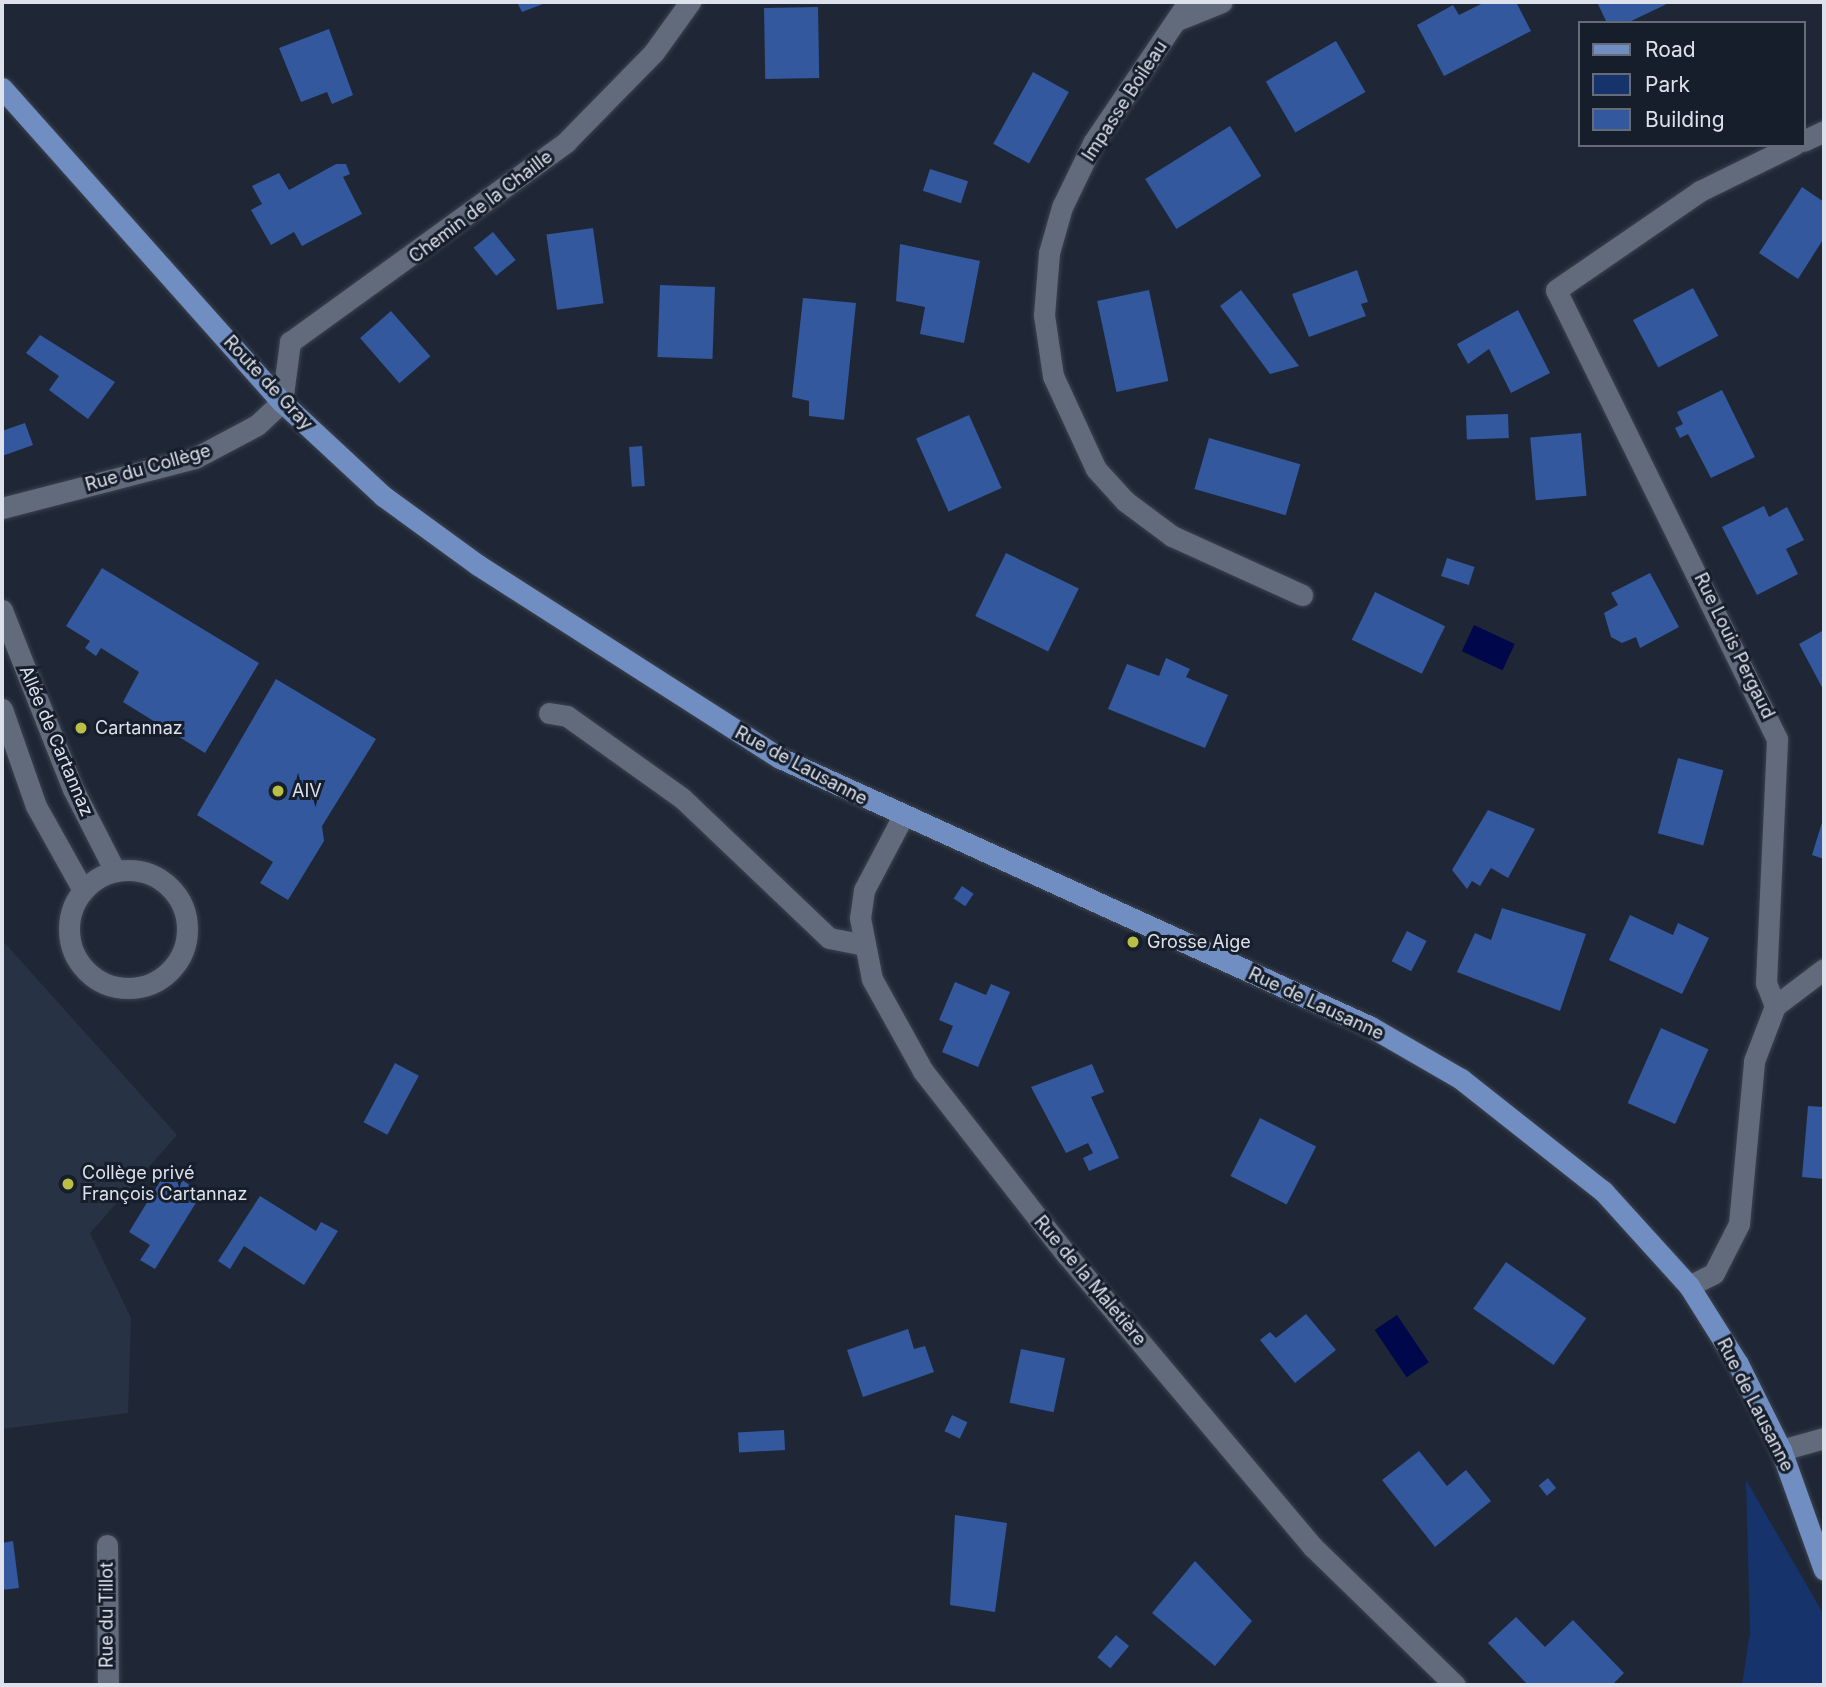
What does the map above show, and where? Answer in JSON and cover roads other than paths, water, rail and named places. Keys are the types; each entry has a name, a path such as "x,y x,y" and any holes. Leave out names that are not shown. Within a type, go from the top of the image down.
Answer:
{"main road":[{"name":"Route de Gray","path":"2,88 282,402 383,496 575,631"},
{"name":"Rue de Lausanne","path":"575,631 780,758 902,818 1371,1027 1461,1079 1603,1191 1689,1286 1782,1450 1824,1570"}],"street":[{"name":"Chemin de la Chaille","path":"282,402 290,342 390,275 566,142 654,52 690,2"},
{"name":"Impasse Boileau","path":"1188,2 1093,143 1062,207 1049,253 1044,315 1052,376 1096,468 1125,501 1172,536 1302,595"},
{"path":"1177,20 1222,2"},
{"path":"1805,140 1824,131"},
{"name":"Rue Louis Pergaud","path":"1776,1006 1766,983 1778,766 1772,718 1556,290 1700,191 1790,147"},
{"name":"Rue du Collège","path":"2,508 195,457 257,425 282,402"},
{"name":"Allée de Cartannaz","path":"2,610 73,789 115,871"},
{"path":"2,709 36,806 83,890"},
{"path":"549,713 567,716 682,798 830,938 864,945"},
{"name":"Rue de la Maletière","path":"902,818 864,890 864,945 872,979 923,1071 1067,1255 1313,1546 1455,1685"},
{"path":"115,871 153,875 182,903 187,943 165,976 127,989 91,976 78,961 69,925 83,890 115,871"},
{"path":"1689,1286 1714,1273 1739,1224 1754,1061 1776,1006 1824,969"},
{"path":"1782,1450 1824,1438"},
{"name":"Rue du Tillot","path":"107,1545 108,1685"}],"place":[{"name":"Cartannaz","path":"81,728"},
{"name":"AIV","path":"278,791"},
{"name":"Grosse Aige","path":"1133,942"},
{"name":"Collège privé François Cartannaz","path":"68,1184"}]}
